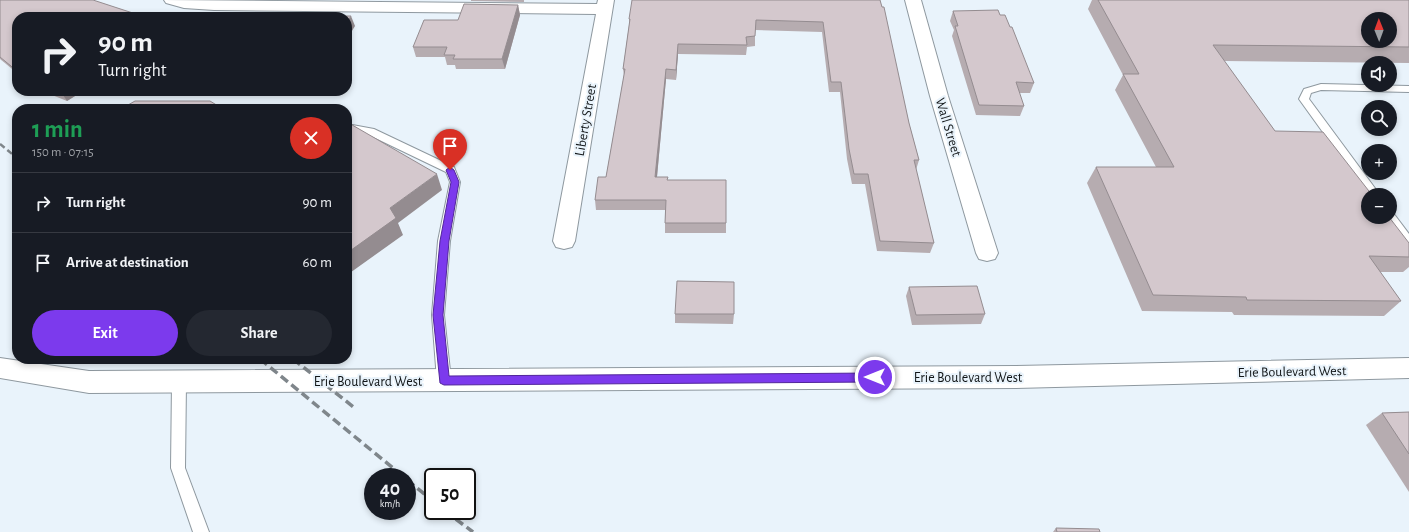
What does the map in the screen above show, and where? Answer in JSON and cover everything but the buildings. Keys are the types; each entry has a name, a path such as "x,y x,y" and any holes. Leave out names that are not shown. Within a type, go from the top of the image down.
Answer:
{"street":[{"path":"172,0 184,3 214,5 606,5"},
{"name":"Wall Street","path":"913,0 939,96 987,253"},
{"name":"Liberty Street","path":"564,241 606,5"},
{"name":"Erie Boulevard West","path":"0,368 89,382 179,382 1016,377 1409,368"}],"lane":[{"path":"1369,188 1304,99 1306,91 1321,87 1409,89"},
{"path":"352,128 370,131 450,170 455,182 444,241 438,315 444,380"},
{"path":"1395,224 1409,242"},
{"path":"179,382 178,468 201,532"}],"railway":[{"path":"0,144 12,154"},
{"path":"266,364 393,468"},
{"path":"299,364 356,409"},
{"path":"416,487 424,494"},
{"path":"457,520 473,532"}],"route":[{"path":"450,170 455,182 444,241 438,315 444,380 875,377"}]}
